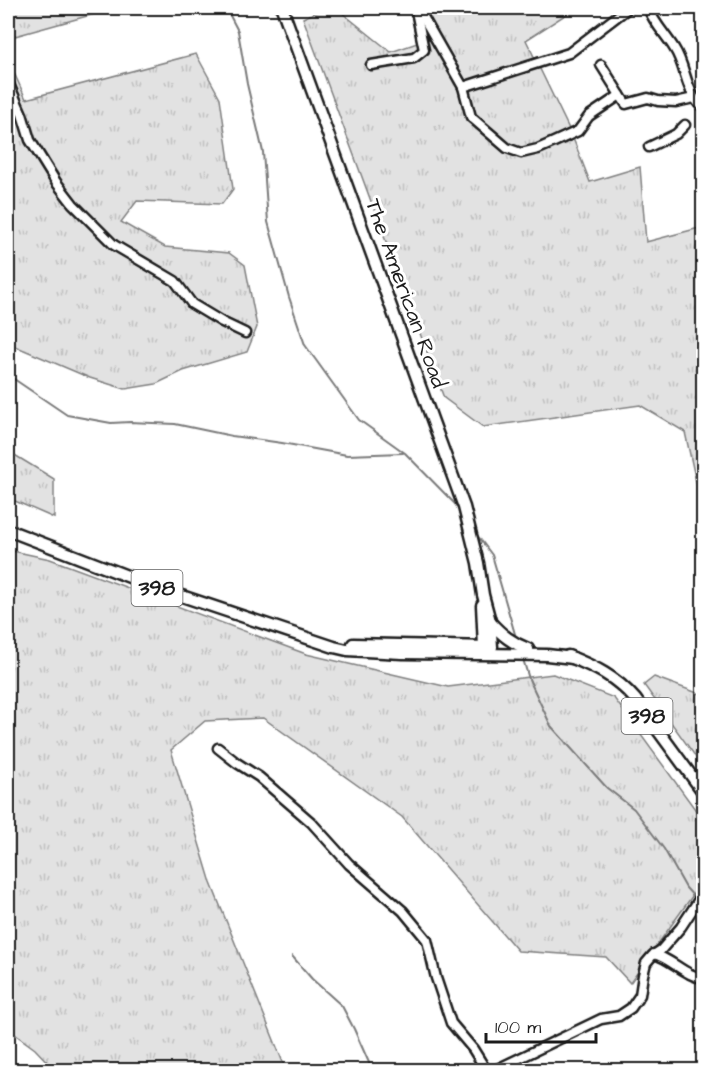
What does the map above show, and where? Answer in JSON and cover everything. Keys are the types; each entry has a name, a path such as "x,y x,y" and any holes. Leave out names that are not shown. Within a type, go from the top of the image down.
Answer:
{"main road":[{"name":"The American Road","path":"282,8 455,479 472,536 483,595 488,650"},
{"name":"398","path":"8,530 158,588 334,647 367,652 528,649 545,650 573,658 610,675 624,686 704,793"},
{"path":"457,646 472,638 486,623 510,641 528,649"},
{"name":"398","path":"310,639 355,644 457,646 573,658"}],"street":[{"path":"418,8 463,87 471,117 512,151 521,153 538,149 578,131 589,116 620,95"},
{"path":"371,64 414,58 424,50 416,10 418,8"},
{"path":"463,87 569,53 628,8"},
{"path":"648,8 682,62 694,98 704,108"},
{"path":"601,65 626,104 648,98 676,102 694,98"},
{"path":"8,82 30,140 56,182 73,204 114,244 175,281 192,304 244,333"},
{"path":"649,147 676,134 685,125"},
{"path":"218,748 259,777 311,822 349,864 403,911 427,940 436,978 451,1023 473,1049 486,1071"},
{"path":"495,1071 601,1019 619,1016 631,1008 640,995 646,963 681,927 704,892"},
{"path":"654,954 696,977 704,978"}],"green space":[{"path":"8,8 116,8 8,38"},
{"path":"325,8 336,8 391,52 432,38 425,8 576,8 526,40 571,133 590,182 640,167 646,242 703,227 703,504 700,500 685,432 640,405 483,427 444,398 303,18"},
{"path":"196,54 220,98 233,189 222,204 137,201 121,222 165,247 229,253 245,265 257,327 247,352 183,371 156,384 125,389 90,378 8,344 8,60 26,99"},
{"path":"8,451 54,479 54,518 8,498"},
{"path":"8,550 50,559 306,654 448,687 553,674 614,698 703,820 703,881 630,983 606,957 518,951 402,817 263,718 205,721 171,750 211,883 286,1070 55,1070 35,1049 8,1029"},
{"path":"654,677 703,695 703,767 644,685"}],"waterway":[{"path":"226,8 238,31 247,84 263,152 268,222 305,345 359,420 405,453 460,511"},
{"path":"8,375 67,415 111,423 175,424 347,455 403,453"},
{"path":"477,535 492,555 517,641"},
{"path":"523,659 529,679 551,726 607,788 634,809 664,849 686,888 696,899"},
{"path":"292,956 312,979 342,1006 370,1065 370,1070"}]}
